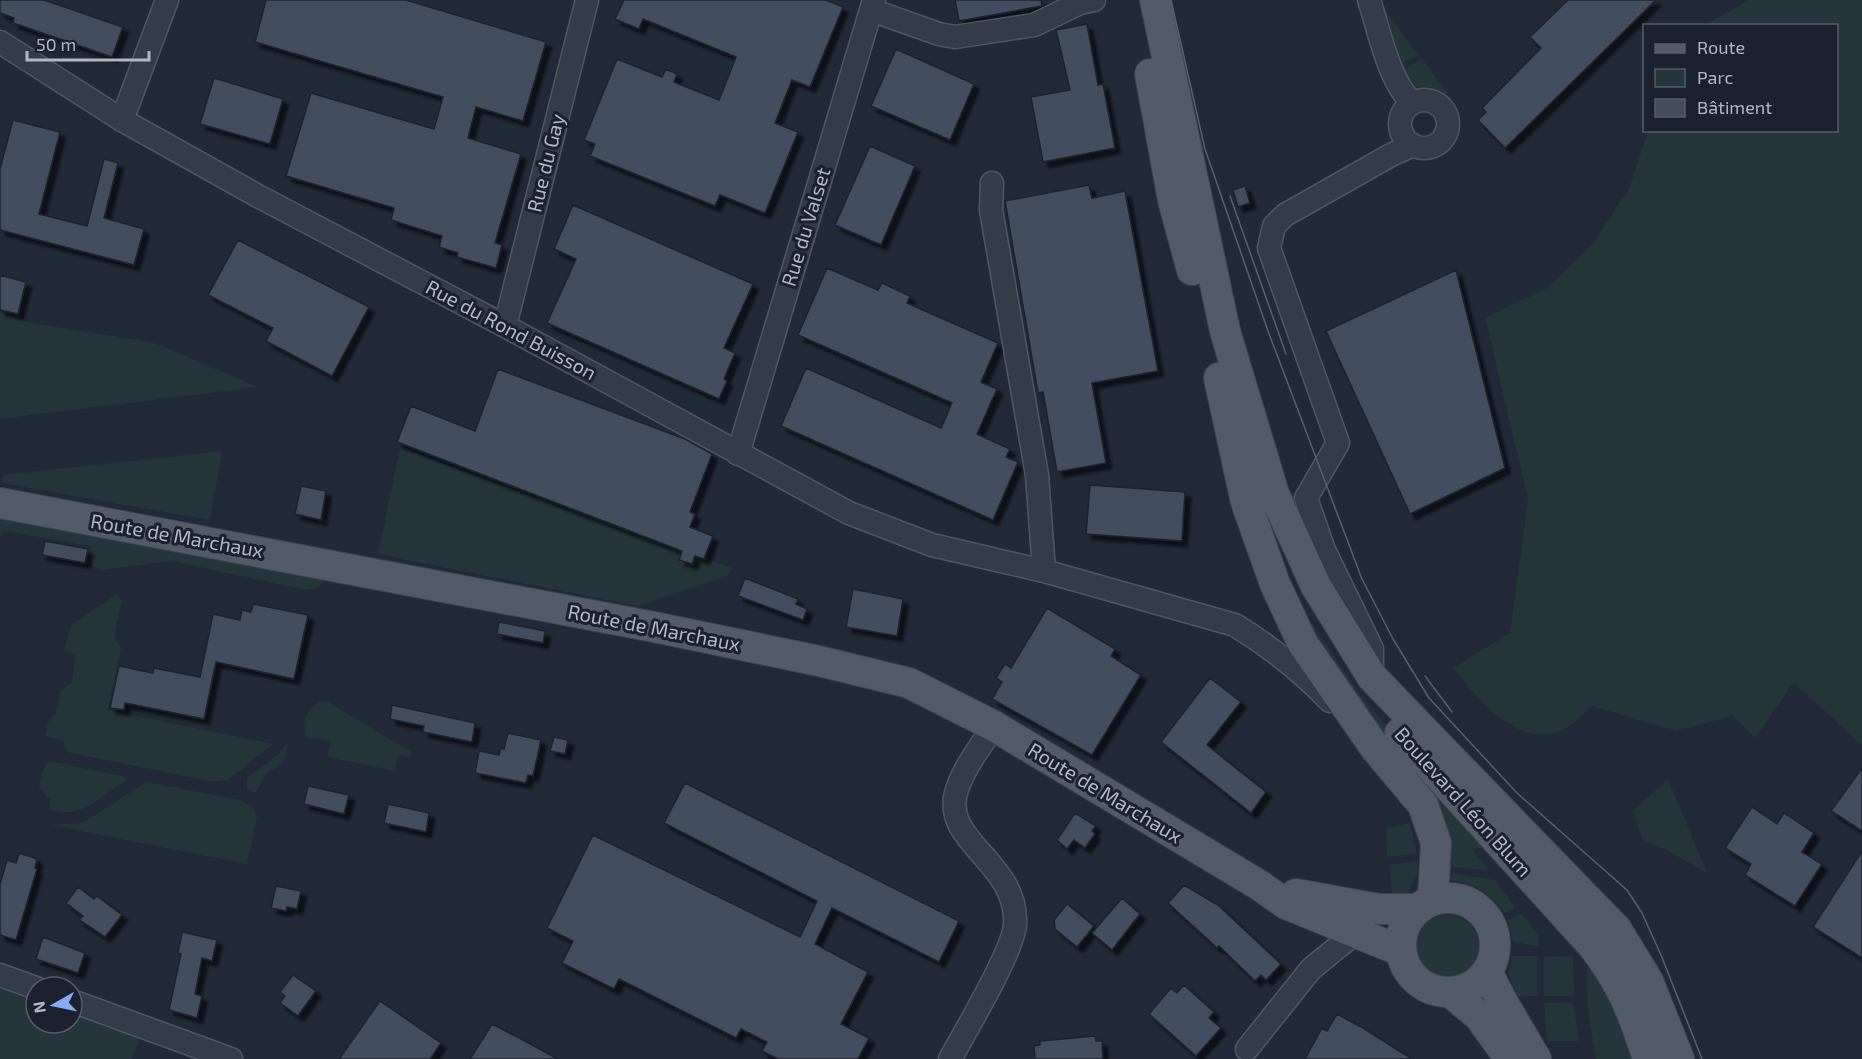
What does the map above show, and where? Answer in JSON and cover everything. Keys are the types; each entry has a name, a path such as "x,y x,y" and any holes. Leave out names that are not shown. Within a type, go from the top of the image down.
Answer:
{"main road":[{"path":"1136,0 1173,200 1215,360 1246,502 1275,584 1303,644 1376,749 1423,805 1436,843 1425,905"},
{"path":"1155,0 1225,331 1274,494 1316,586 1372,677 1617,930 1648,981 1679,1059"},
{"name":"Boulevard Léon Blum","path":"1215,360 1257,499 1300,596 1359,687 1593,946 1615,975 1631,1007 1648,1059"},
{"name":"Route de Marchaux","path":"0,503 336,574 828,663 909,683 994,726 1259,885 1286,904 1401,951"},
{"name":"Boulevard Léon Blum","path":"1372,677 1399,715 1458,783 1606,943 1641,1003 1658,1059"},
{"name":"Route de Marchaux","path":"1259,885 1326,902 1379,909 1425,905"},
{"path":"1460,899 1483,913 1491,925 1495,946 1487,972 1471,986 1450,992 1436,991 1424,985 1405,965 1401,951 1402,936 1407,921 1425,905 1460,899"},
{"path":"1487,972 1536,1059"},
{"path":"1450,992 1479,1016 1498,1047 1510,1059"}],"street":[{"path":"122,120 167,0"},
{"name":"Rue du Gay","path":"505,326 587,0"},
{"path":"872,5 939,34 955,37 1034,25 1080,3 1094,0"},
{"path":"1369,0 1393,72 1403,94 1412,102"},
{"name":"Rue du Valset","path":"738,454 872,5"},
{"name":"Rue du Rond Buisson","path":"0,42 122,120 258,196 505,326 738,454 860,517 932,545 1044,571 1235,626 1275,650 1303,672 1376,749"},
{"path":"1426,99 1440,105 1448,117 1448,132 1439,143 1426,148 1413,145 1403,135 1400,123 1403,111 1412,102 1426,99"},
{"path":"1372,677 1372,650 1324,550 1306,498 1338,443 1269,248 1274,226 1285,216 1391,155 1413,145"},
{"path":"992,183 991,210 1037,475 1044,571"},
{"path":"950,1059 1013,938 1015,924 1012,897 1005,880 969,842 954,813 956,793 961,779 994,726"},
{"path":"1247,1049 1342,928 1343,914 1379,909"},
{"path":"0,975 24,984"},
{"path":"84,1005 231,1059"}],"green space":[{"path":"1750,0 1862,0 1862,746 1794,682 1755,738 1733,716 1676,731 1592,706 1563,730 1546,735 1530,733 1500,718 1486,706 1453,668 1510,633 1528,499 1485,318 1547,288 1592,245 1629,189 1648,132 1838,132 1838,24 1706,24"},
{"path":"1384,8 1418,55 1400,65 1382,9"},
{"path":"1422,59 1448,93 1427,92 1416,86 1407,76 1403,70"},
{"path":"0,313 31,323 155,343 258,387 0,419"},
{"path":"400,448 732,568 727,576 638,606 378,554"},
{"path":"222,451 210,520 2,483 3,475"},
{"path":"0,517 325,580 319,587 306,590 172,561 101,570 91,565 90,546 5,531 0,536"},
{"path":"116,595 122,600 114,637 121,648 108,710 273,744 229,779 214,782 67,752 63,740 45,736 48,722 56,714 60,691 72,682 76,655 64,651 71,625"},
{"path":"1300,606 1360,695 1495,847 1472,849 1490,871 1448,866 1329,672"},
{"path":"320,701 328,702 410,751 411,758 398,755 395,771 327,757 331,741 306,737 305,731 305,721 311,708"},
{"path":"289,741 282,764 266,774 256,793 247,790 247,778 278,755"},
{"path":"49,761 123,776 127,780 90,805 71,812 60,812 50,809 50,799 39,789 43,769"},
{"path":"1668,779 1707,873 1665,849 1643,841 1633,811"},
{"path":"146,782 240,800 252,806 257,816 247,864 51,825 83,823"},
{"path":"1410,823 1417,854 1387,857 1386,828"},
{"path":"1418,861 1417,874 1408,893 1393,897 1389,865"},
{"path":"1452,873 1495,880 1515,908 1505,913 1481,890 1450,880"},
{"path":"1521,913 1539,935 1538,946 1513,942 1508,920"},
{"path":"1447,915 1459,917 1470,924 1477,935 1479,947 1477,959 1470,970 1459,977 1447,979 1435,977 1424,970 1417,959 1415,947 1417,935 1424,924 1435,917"},
{"path":"1588,948 1642,1059 1596,1059 1587,1005"},
{"path":"1512,956 1537,956 1537,996 1515,997 1509,974"},
{"path":"1573,956 1574,996 1544,996 1544,957"},
{"path":"0,988 24,997 24,1035 84,1035 84,1017 140,1037 132,1059 0,1059"},
{"path":"1573,1002 1579,1041 1547,1041 1544,1003"}],"building":[{"path":"0,0 44,0 123,27 112,57 13,23 14,18 0,13"},
{"path":"266,0 406,0 546,42 523,121 476,107 468,138 521,154 495,243 502,245 496,268 457,257 458,253 439,247 442,236 391,220 394,208 286,176 311,93 434,129 443,97 255,42"},
{"path":"624,0 826,0 843,7 810,87 792,80 775,123 798,132 765,213 720,195 715,206 590,156 595,144 584,140 617,59 662,77 666,69 677,74 674,82 719,100 736,57 643,19 639,29 615,19"},
{"path":"955,0 1041,0 1042,6 959,21"},
{"path":"1568,0 1656,0 1505,148 1478,120 1486,112 1482,108 1541,48 1530,37"},
{"path":"1087,24 1098,85 1103,84 1115,148 1043,162 1031,97 1070,90 1056,30"},
{"path":"896,49 974,84 950,140 871,106"},
{"path":"214,78 283,99 270,144 200,124"},
{"path":"13,120 60,132 39,214 87,226 104,159 118,163 104,218 144,229 134,265 0,230 0,169"},
{"path":"870,146 915,166 881,245 835,225"},
{"path":"1089,185 1092,198 1125,191 1158,371 1092,383 1106,463 1057,472 1043,392 1038,393 1005,201"},
{"path":"1245,186 1250,203 1238,207 1233,190"},
{"path":"573,205 753,284 724,348 735,353 724,379 727,381 719,399 547,323 576,259 554,249"},
{"path":"238,240 369,307 332,376 266,341 273,328 208,295"},
{"path":"827,268 878,290 882,283 910,296 907,303 998,343 981,382 997,389 977,434 1010,449 1006,457 1018,462 993,520 781,426 806,368 941,428 952,403 798,335"},
{"path":"1456,270 1505,468 1410,514 1326,331"},
{"path":"0,275 26,282 18,314 0,310"},
{"path":"498,369 685,439 712,454 690,512 695,514 690,527 713,536 704,559 695,556 692,564 679,560 682,551 397,442 411,406 475,431"},
{"path":"1090,485 1185,492 1182,541 1086,534"},
{"path":"301,486 326,491 321,520 295,514"},
{"path":"45,541 88,549 85,563 42,555"},
{"path":"745,578 798,599 796,604 807,609 803,620 738,596"},
{"path":"853,589 903,599 897,636 846,627"},
{"path":"253,604 308,615 294,679 216,662 204,719 125,703 124,710 110,708 119,666 153,673 154,668 200,677 213,614 240,620 242,610 251,612"},
{"path":"1047,608 1115,649 1111,656 1141,675 1092,755 992,699 1002,682 996,678 1005,664 1011,668"},
{"path":"499,622 545,631 543,643 497,634"},
{"path":"1210,678 1241,702 1207,745 1266,792 1251,813 1161,742"},
{"path":"392,705 475,723 472,742 423,732 424,726 390,719"},
{"path":"508,733 541,740 533,776 528,775 526,783 475,773 479,751 499,755 501,748 504,749"},
{"path":"554,737 568,740 565,754 550,751"},
{"path":"1862,768 1862,831 1831,811"},
{"path":"685,783 959,921 939,962 832,908 815,944 868,972 841,1024 869,1038 858,1059 778,1059 762,1051 767,1042 741,1029 736,1038 619,979 614,989 562,963 573,941 547,928 593,835 800,937 817,901 664,823"},
{"path":"308,786 349,795 344,814 304,804"},
{"path":"388,804 429,813 426,832 384,823"},
{"path":"1752,807 1777,824 1784,813 1814,833 1802,852 1822,864 1795,906 1745,875 1751,864 1725,848"},
{"path":"1075,813 1096,826 1092,831 1095,834 1085,848 1074,840 1067,849 1057,840"},
{"path":"1862,851 1862,958 1813,927"},
{"path":"19,853 37,859 35,868 37,869 16,940 0,935 0,884 7,860 16,863"},
{"path":"1184,885 1218,905 1281,964 1266,980 1261,975 1255,981 1219,946 1217,948 1168,903"},
{"path":"276,886 301,891 297,909 287,907 286,911 271,908"},
{"path":"78,887 94,899 97,896 122,915 105,937 79,920 83,916 66,903"},
{"path":"1122,898 1140,914 1112,950 1092,933"},
{"path":"1067,904 1094,926 1077,947 1055,929 1054,920"},
{"path":"182,932 217,940 212,961 202,958 195,994 202,996 197,1018 169,1010 181,954 178,953"},
{"path":"43,937 85,953 78,973 36,959"},
{"path":"293,975 316,991 298,1016 280,1003 285,996 280,992"},
{"path":"1184,985 1214,1012 1209,1018 1221,1028 1196,1056 1149,1014 1171,988 1177,993"},
{"path":"380,1001 441,1043 430,1059 339,1059"},
{"path":"1337,1014 1412,1059 1305,1059 1322,1028 1327,1031"},
{"path":"492,1024 523,1040 558,1059 470,1059"},
{"path":"1095,1036 1096,1041 1102,1041 1103,1059 1035,1059 1034,1046 1040,1045 1040,1041"}],"tram line":[{"path":"1171,0 1205,149 1268,331 1362,579 1393,639 1429,698 1517,793 1627,890 1642,913 1661,955 1702,1059"},
{"path":"1230,196 1286,354"},
{"path":"1425,676 1452,712"}]}
